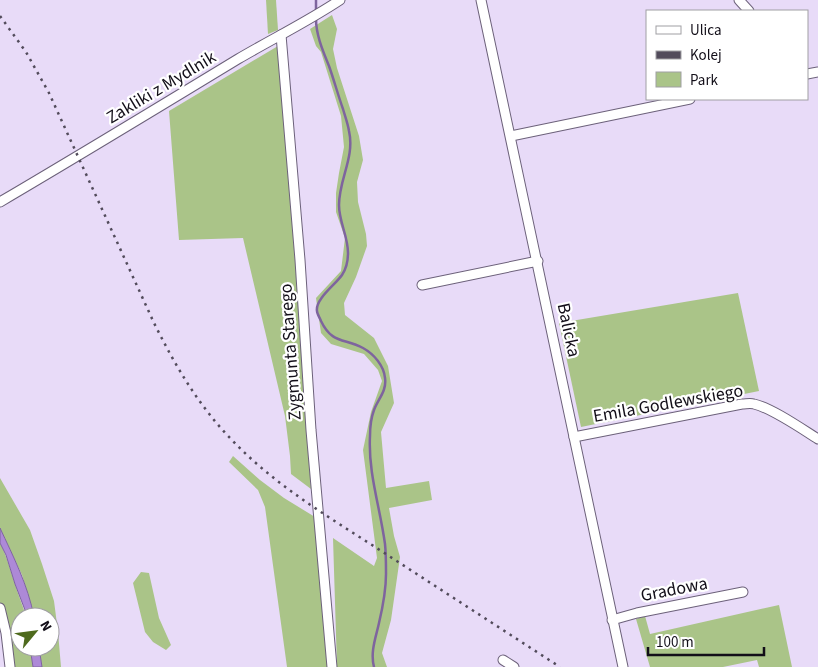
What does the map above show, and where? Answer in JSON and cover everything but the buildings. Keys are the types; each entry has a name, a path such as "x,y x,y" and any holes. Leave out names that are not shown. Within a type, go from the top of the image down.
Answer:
{"street":[{"name":"Zakliki z Mydlnik","path":"0,202 340,0"},
{"name":"Balicka","path":"482,0 623,667"},
{"path":"738,0 748,10"},
{"name":"Zygmunta Starego","path":"281,35 300,250 311,430 332,667"},
{"path":"511,136 685,100"},
{"path":"422,285 538,261"},
{"name":"Emila Godlewskiego","path":"574,437 742,404 754,404 782,417 818,439"},
{"name":"Gradowa","path":"612,620 637,613 743,592"},
{"path":"0,608 6,633 10,667"},
{"path":"503,660 514,667"}],"green space":[{"path":"266,0 276,0 278,30 268,34"},
{"path":"332,15 337,29 333,49 337,68 359,136 363,160 357,182 358,202 367,246 344,303 345,315 374,338 388,366 394,403 381,432 386,488 429,481 432,500 389,508 400,557 391,620 382,653 387,667 337,667 333,538 374,566 377,558 363,450 371,412 382,381 378,370 364,354 331,344 321,333 316,298 341,271 345,238 336,212 336,193 344,147 341,116 321,52 316,46 310,29"},
{"path":"278,46 311,489 291,474 285,416 243,238 179,240 169,111"},
{"path":"738,293 759,391 581,427 559,323"},
{"path":"233,456 284,498 315,517 329,667 287,667 265,507 258,490 229,462"},
{"path":"0,478 30,530 55,607 32,607 22,575 0,528"},
{"path":"0,543 7,558 23,607 10,607 10,653 0,603"},
{"path":"141,572 149,573 159,618 171,645 166,650 153,642 145,632 133,583"},
{"path":"779,605 792,667 759,667 757,660 723,667 650,667 636,619 645,616 650,634"},
{"path":"60,655 61,667 42,667 40,657 60,657"},
{"path":"11,657 32,657 33,667 12,667"}],"shaded area":[{"path":"0,528 24,582 32,607 24,607 0,543"},
{"path":"32,657 40,657 42,667 33,667"}],"waterway":[{"path":"316,0 316,13"},
{"path":"316,19 322,49 349,128 350,141 350,150 341,186 339,205 340,217 348,247 347,261 342,275 319,302 317,312 330,334 363,348 375,357 383,369 385,378 383,391 372,416 370,433 371,463 383,530 386,562 384,598 373,650 374,667"}],"railway":[{"path":"0,16 26,52 49,93 162,339 188,384 219,426 248,456 286,488 560,667"}]}
